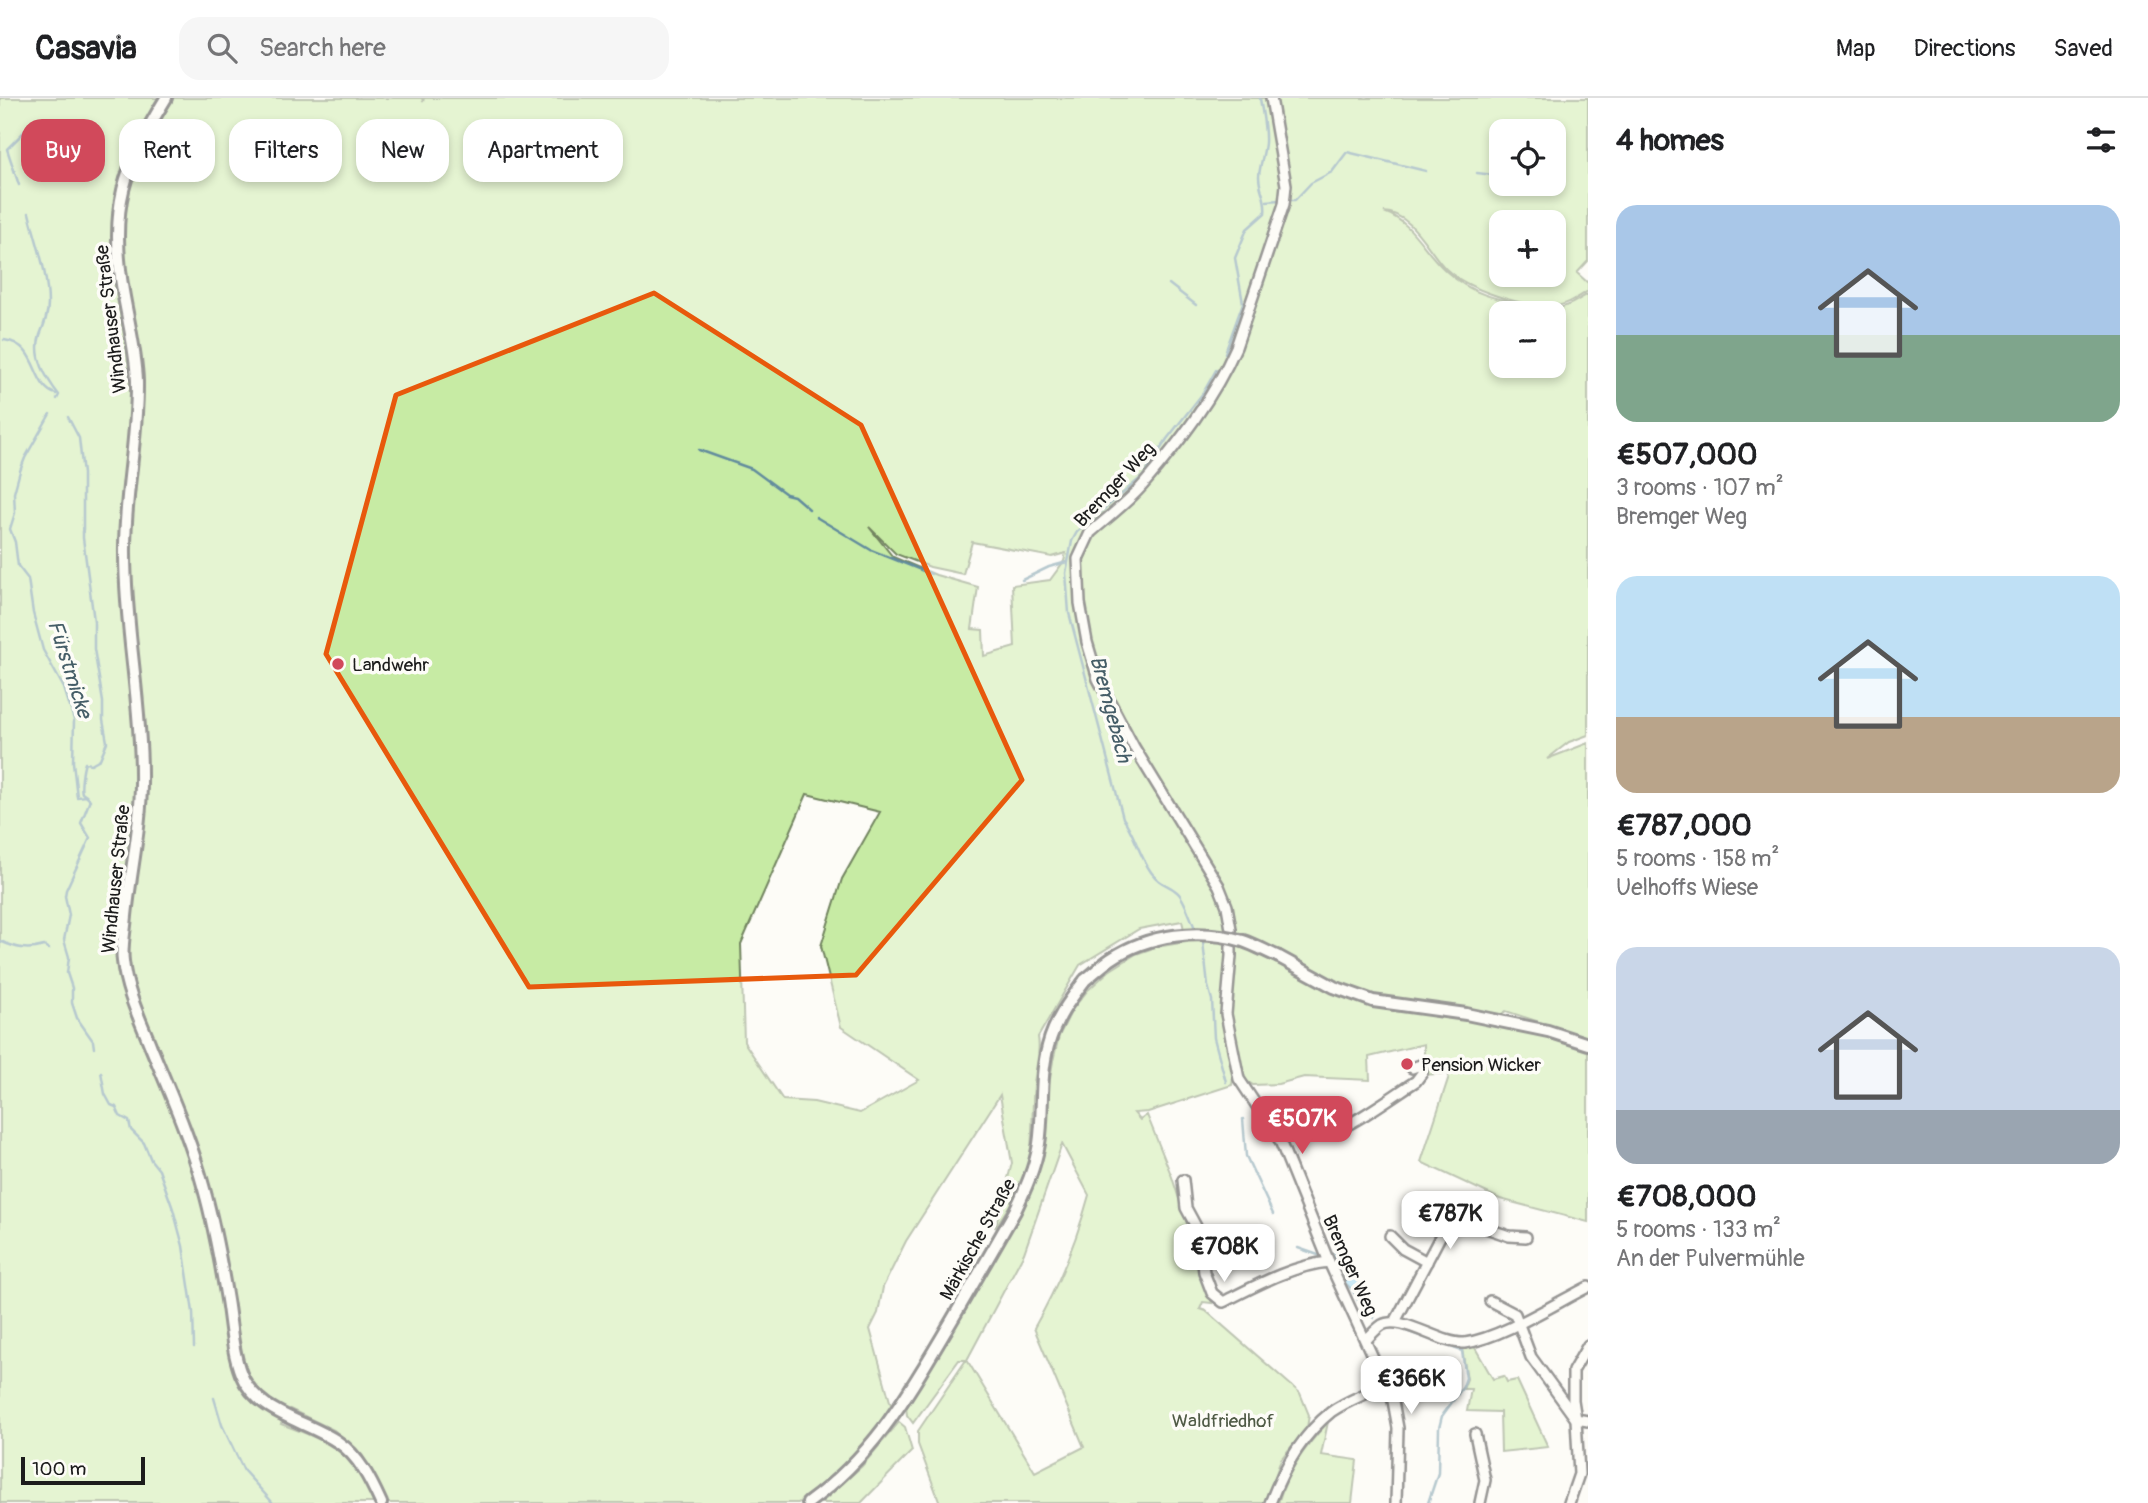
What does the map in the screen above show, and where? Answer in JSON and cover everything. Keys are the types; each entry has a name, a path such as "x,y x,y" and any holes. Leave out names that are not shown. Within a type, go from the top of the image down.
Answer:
{"main road":[{"name":"Windhauser Straße","path":"166,98 135,151 124,183 118,218 119,261 137,376 136,432 124,557 141,726 141,811 122,958 129,993 185,1130 204,1190 224,1283 234,1350 242,1376 248,1387 268,1406 326,1435 349,1451 368,1476 381,1503"},
{"name":"Märkische Straße","path":"808,1503 858,1460 901,1407 1015,1211 1027,1187 1039,1144 1043,1072 1048,1045 1062,1010 1085,980 1121,954 1156,939 1171,936 1197,934 1244,941 1334,988 1373,1001 1466,1014 1548,1031 1588,1044"}],"street":[{"name":"Bremger Weg","path":"1270,98 1286,186 1284,204 1236,347 1226,370 1199,414 1141,487 1090,533 1078,559 1080,603 1098,680 1134,747 1219,886 1227,906 1231,956 1226,1014 1240,1079 1280,1141 1327,1258 1393,1401 1398,1428 1396,1503"},
{"path":"1270,1126 1329,1134 1416,1081 1422,1073 1423,1064 1412,1068"},
{"path":"1183,1181 1186,1208 1199,1232 1204,1272 1212,1293 1223,1302 1327,1258"},
{"path":"1433,1204 1451,1216 1509,1236 1526,1237"},
{"path":"1395,1322 1451,1216"},
{"path":"1390,1236 1403,1249 1427,1262"},
{"path":"1366,1340 1383,1324 1395,1322 1451,1342 1462,1343 1519,1324 1588,1287"},
{"path":"1490,1301 1515,1314 1531,1357 1576,1419 1588,1421"},
{"path":"1569,1503 1579,1474 1573,1371 1588,1345"},
{"path":"1270,1503 1281,1474 1307,1436 1331,1412 1385,1384"},
{"path":"1475,1434 1485,1480 1480,1503"}],"highlighted area":[{"path":"654,293 861,425 1022,780 856,975 529,987 326,654 396,395"}],"green space":[{"name":"Waldfriedhof","path":"0,98 422,98 423,102 424,98 1588,98 1588,261 1577,273 1588,283 1588,291 1576,299 1566,303 1566,301 1516,301 1468,284 1446,269 1419,234 1403,219 1384,212 1403,223 1438,263 1456,279 1476,291 1507,301 1489,301 1489,378 1566,378 1566,306 1588,294 1588,735 1569,742 1547,759 1588,743 1588,1038 1506,1011 1489,1023 1549,1037 1588,1050 1588,1222 1500,1199 1421,1162 1450,1073 1424,1075 1424,1044 1369,1057 1370,1080 1304,1077 1278,1084 1253,1085 1234,1073 1232,1085 1148,1112 1134,1113 1140,1120 1147,1115 1172,1177 1212,1303 1203,1302 1200,1309 1206,1311 1300,1393 1309,1415 1307,1428 1281,1459 1266,1503 940,1503 918,1444 918,1431 966,1360 959,1360 913,1423 907,1415 906,1407 945,1344 1034,1182 1045,1139 1053,1061 1059,1036 1072,1010 1088,990 1109,971 1136,954 1156,947 1187,942 1182,921 1139,929 1080,965 1038,1037 1030,1153 1025,1176 995,1228 1012,1163 1000,1095 906,1241 883,1287 878,1313 870,1329 891,1405 872,1433 850,1458 798,1503 388,1503 362,1455 334,1430 290,1409 281,1424 327,1443 349,1460 374,1503 0,1503","holes":["869,527 896,554 930,567 963,574 972,542 1052,557 1066,553 1064,561 1050,580 1012,585 1015,647 984,656 983,630 972,629 978,587 936,575 893,557","807,794 880,812 842,879 821,946 841,1027 919,1080 860,1113 814,1102 783,1100 744,1042 741,944","1062,1144 1089,1195 1066,1264 1034,1328 1084,1447 1035,1472 967,1360 1024,1253"]},
{"path":"1474,1346 1493,1379 1504,1376 1507,1382 1517,1380 1548,1447 1501,1452 1500,1412 1467,1411 1471,1389 1463,1389 1467,1379 1462,1349"},
{"path":"899,1422 905,1427 912,1451 861,1503 821,1503 862,1466"},
{"path":"1328,1422 1321,1455 1357,1460 1352,1503 1278,1503 1298,1460"}],"water":[{"path":"1332,1253 1344,1255 1349,1260 1374,1318 1364,1311 1353,1291 1345,1283 1346,1277"}],"waterway":[{"name":"Bremgebach","path":"1225,353 1243,303 1235,258 1247,229 1265,213 1259,176 1265,137 1260,98"},
{"path":"19,185 7,149 21,135"},
{"path":"1289,200 1295,200 1311,183 1332,172 1347,152 1426,171"},
{"path":"1477,173 1489,174"},
{"path":"1267,201 1280,200"},
{"name":"Fürstmicke","path":"29,213 44,269 48,304 38,351 45,374 59,395 57,399"},
{"path":"1169,284 1196,305"},
{"path":"4,340 23,349 42,383 56,394"},
{"name":"Bremgebach","path":"1197,932 1180,895 1151,872 1123,818 1069,613 1066,573 1072,541 1077,532 1143,476 1167,439 1203,393 1216,370"},
{"name":"Fürstmicke","path":"50,414 20,471 14,493 15,513 10,529 15,542 18,566 28,579 33,613 43,650 64,688 74,720 73,762 77,797 86,796 90,800 81,823 90,838 66,890 69,915 64,940 69,957 67,973 72,988 72,1003 77,1018 93,1041 94,1048"},
{"path":"68,417 79,438 83,474 83,538 107,742 100,759 91,764 85,763 81,787 86,796"},
{"path":"699,450 752,469 809,509"},
{"path":"816,517 871,550 931,574"},
{"path":"1022,580 1067,562"},
{"name":"Bremgebach","path":"1201,938 1212,1000 1214,1038 1226,1082"},
{"path":"0,941 22,948 44,946 49,949"},
{"path":"101,1072 105,1094 111,1105 116,1107 120,1116 129,1121 131,1130 144,1143 151,1160 159,1170 173,1209 183,1246 193,1312 194,1347"},
{"name":"Bremgebach","path":"1243,1119 1246,1156 1273,1214"},
{"name":"Bremgebach","path":"1298,1248 1324,1257"},
{"name":"Bremgebach","path":"1406,1331 1462,1351 1466,1378 1463,1387 1442,1416 1439,1428 1438,1473 1428,1503"},
{"path":"214,1398 222,1425 244,1471 273,1503"}],"place":[{"name":"Landwehr","path":"338,664"},
{"name":"Pension Wicker","path":"1407,1064"}]}
